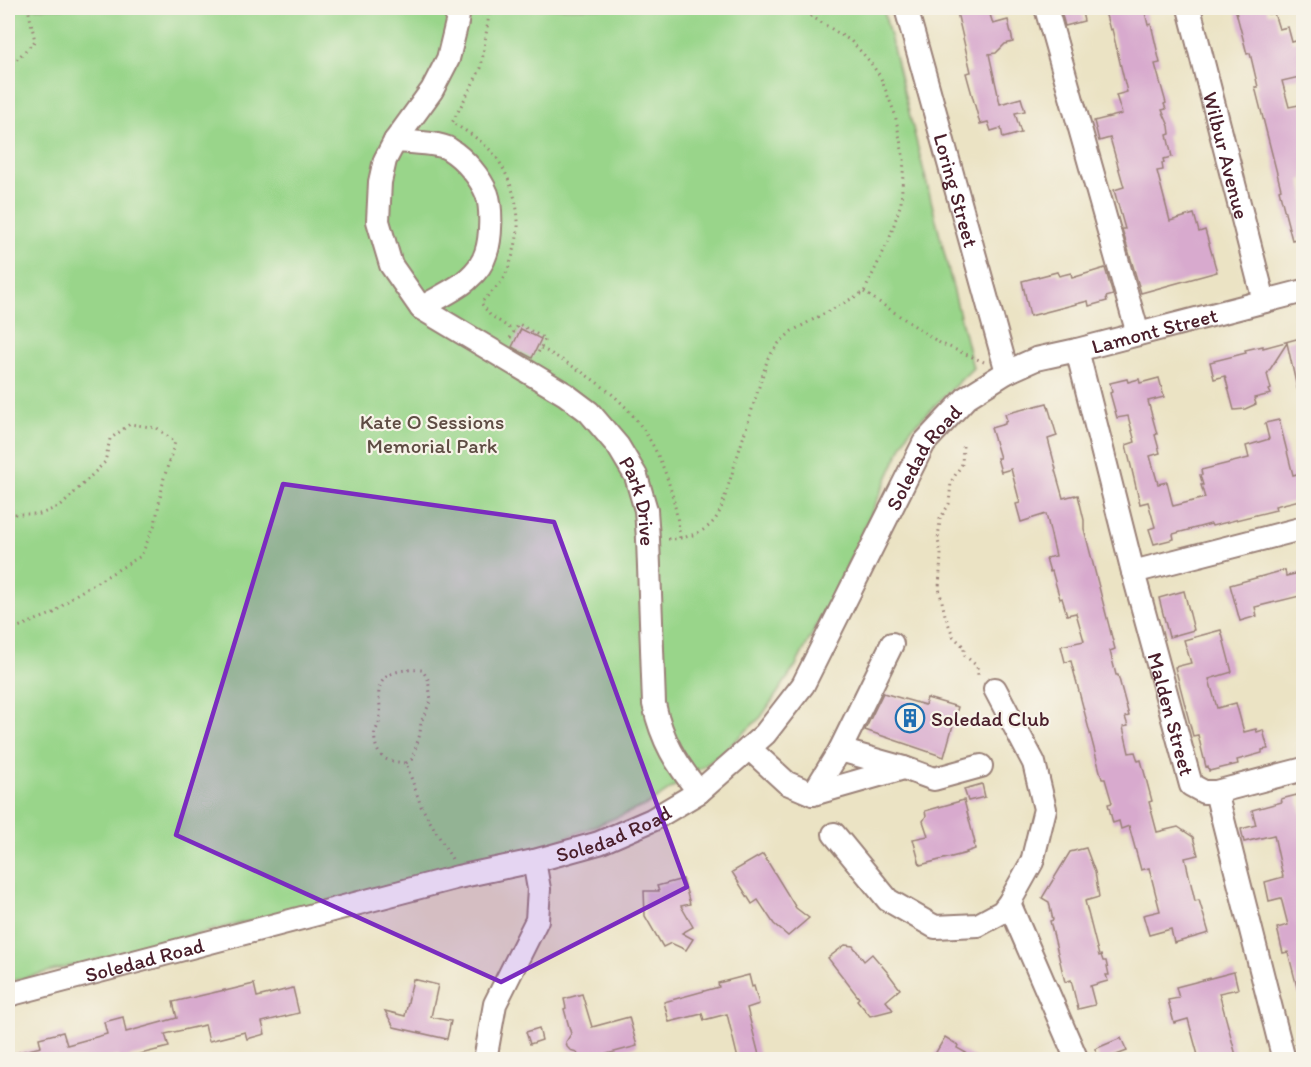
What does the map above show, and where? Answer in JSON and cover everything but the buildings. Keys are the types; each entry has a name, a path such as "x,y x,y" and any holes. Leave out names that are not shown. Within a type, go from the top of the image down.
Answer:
{"street":[{"name":"Park Drive","path":"459,8 448,59 432,90 395,141 385,160 380,182 378,221 392,265 421,308 565,394 589,412 618,446 636,476 646,510 654,704 665,742 699,792"},
{"name":"Loring Street","path":"906,8 1007,372"},
{"path":"1046,8 1138,334"},
{"name":"Wilbur Avenue","path":"1189,8 1264,301"},
{"path":"395,141 447,147 466,164 488,196 489,237 486,253 478,267 466,281 421,308"},
{"name":"Lamont Street","path":"1007,372 1036,359 1304,291"},
{"name":"Malden Street","path":"1077,350 1133,572 1191,785 1204,792 1216,792 1284,1059"},
{"name":"Soledad Road","path":"8,995 458,877 534,861 599,843 652,820 699,792 765,734 803,685 924,443 967,397 1007,372"},
{"path":"1133,572 1304,528"},
{"path":"813,794 840,750 892,644"},
{"path":"834,834 888,900 935,927 978,925 1002,912 1032,862 1045,809 1034,763 995,689"},
{"path":"749,748 787,783 813,794 904,768"},
{"path":"840,750 934,779 981,766"},
{"path":"1216,792 1304,769"},
{"path":"485,1059 495,1004 537,920 539,889 534,861"},
{"path":"1009,903 1077,1059"}],"path":[{"path":"8,68 35,41 28,8"},
{"path":"648,539 680,539 714,522 721,509 768,358 779,342 792,331 864,292 889,240 901,203 904,160 895,114 880,76 851,41 798,8"},
{"path":"864,292 940,342 1007,372"},
{"path":"501,356 519,324 545,339 527,372"},
{"path":"8,521 10,514 40,514 61,506 105,462 110,439 130,424 157,428 175,442 164,478 155,524 141,556 72,597 54,613 8,631"},
{"path":"963,446 962,464 951,482 949,504 939,519 938,540 941,555 939,588 953,636 964,647 964,655 977,666 978,675 996,677 995,689"},
{"path":"411,669 422,670 428,679 431,700 421,722 420,735 411,759 406,763 388,761 379,754 375,744 375,732 381,707 379,690 382,681 390,674 411,669"},
{"path":"406,763 421,806 451,855 458,877"}],"highlighted area":[{"path":"283,484 554,522 687,887 501,982 176,835"}],"green space":[{"name":"Kate O Sessions Memorial Park","path":"8,8 883,8 973,368 909,431 840,581 795,667 761,717 720,755 647,805 543,847 8,982"}],"place":[{"name":"Soledad Club","path":"910,718"}]}
